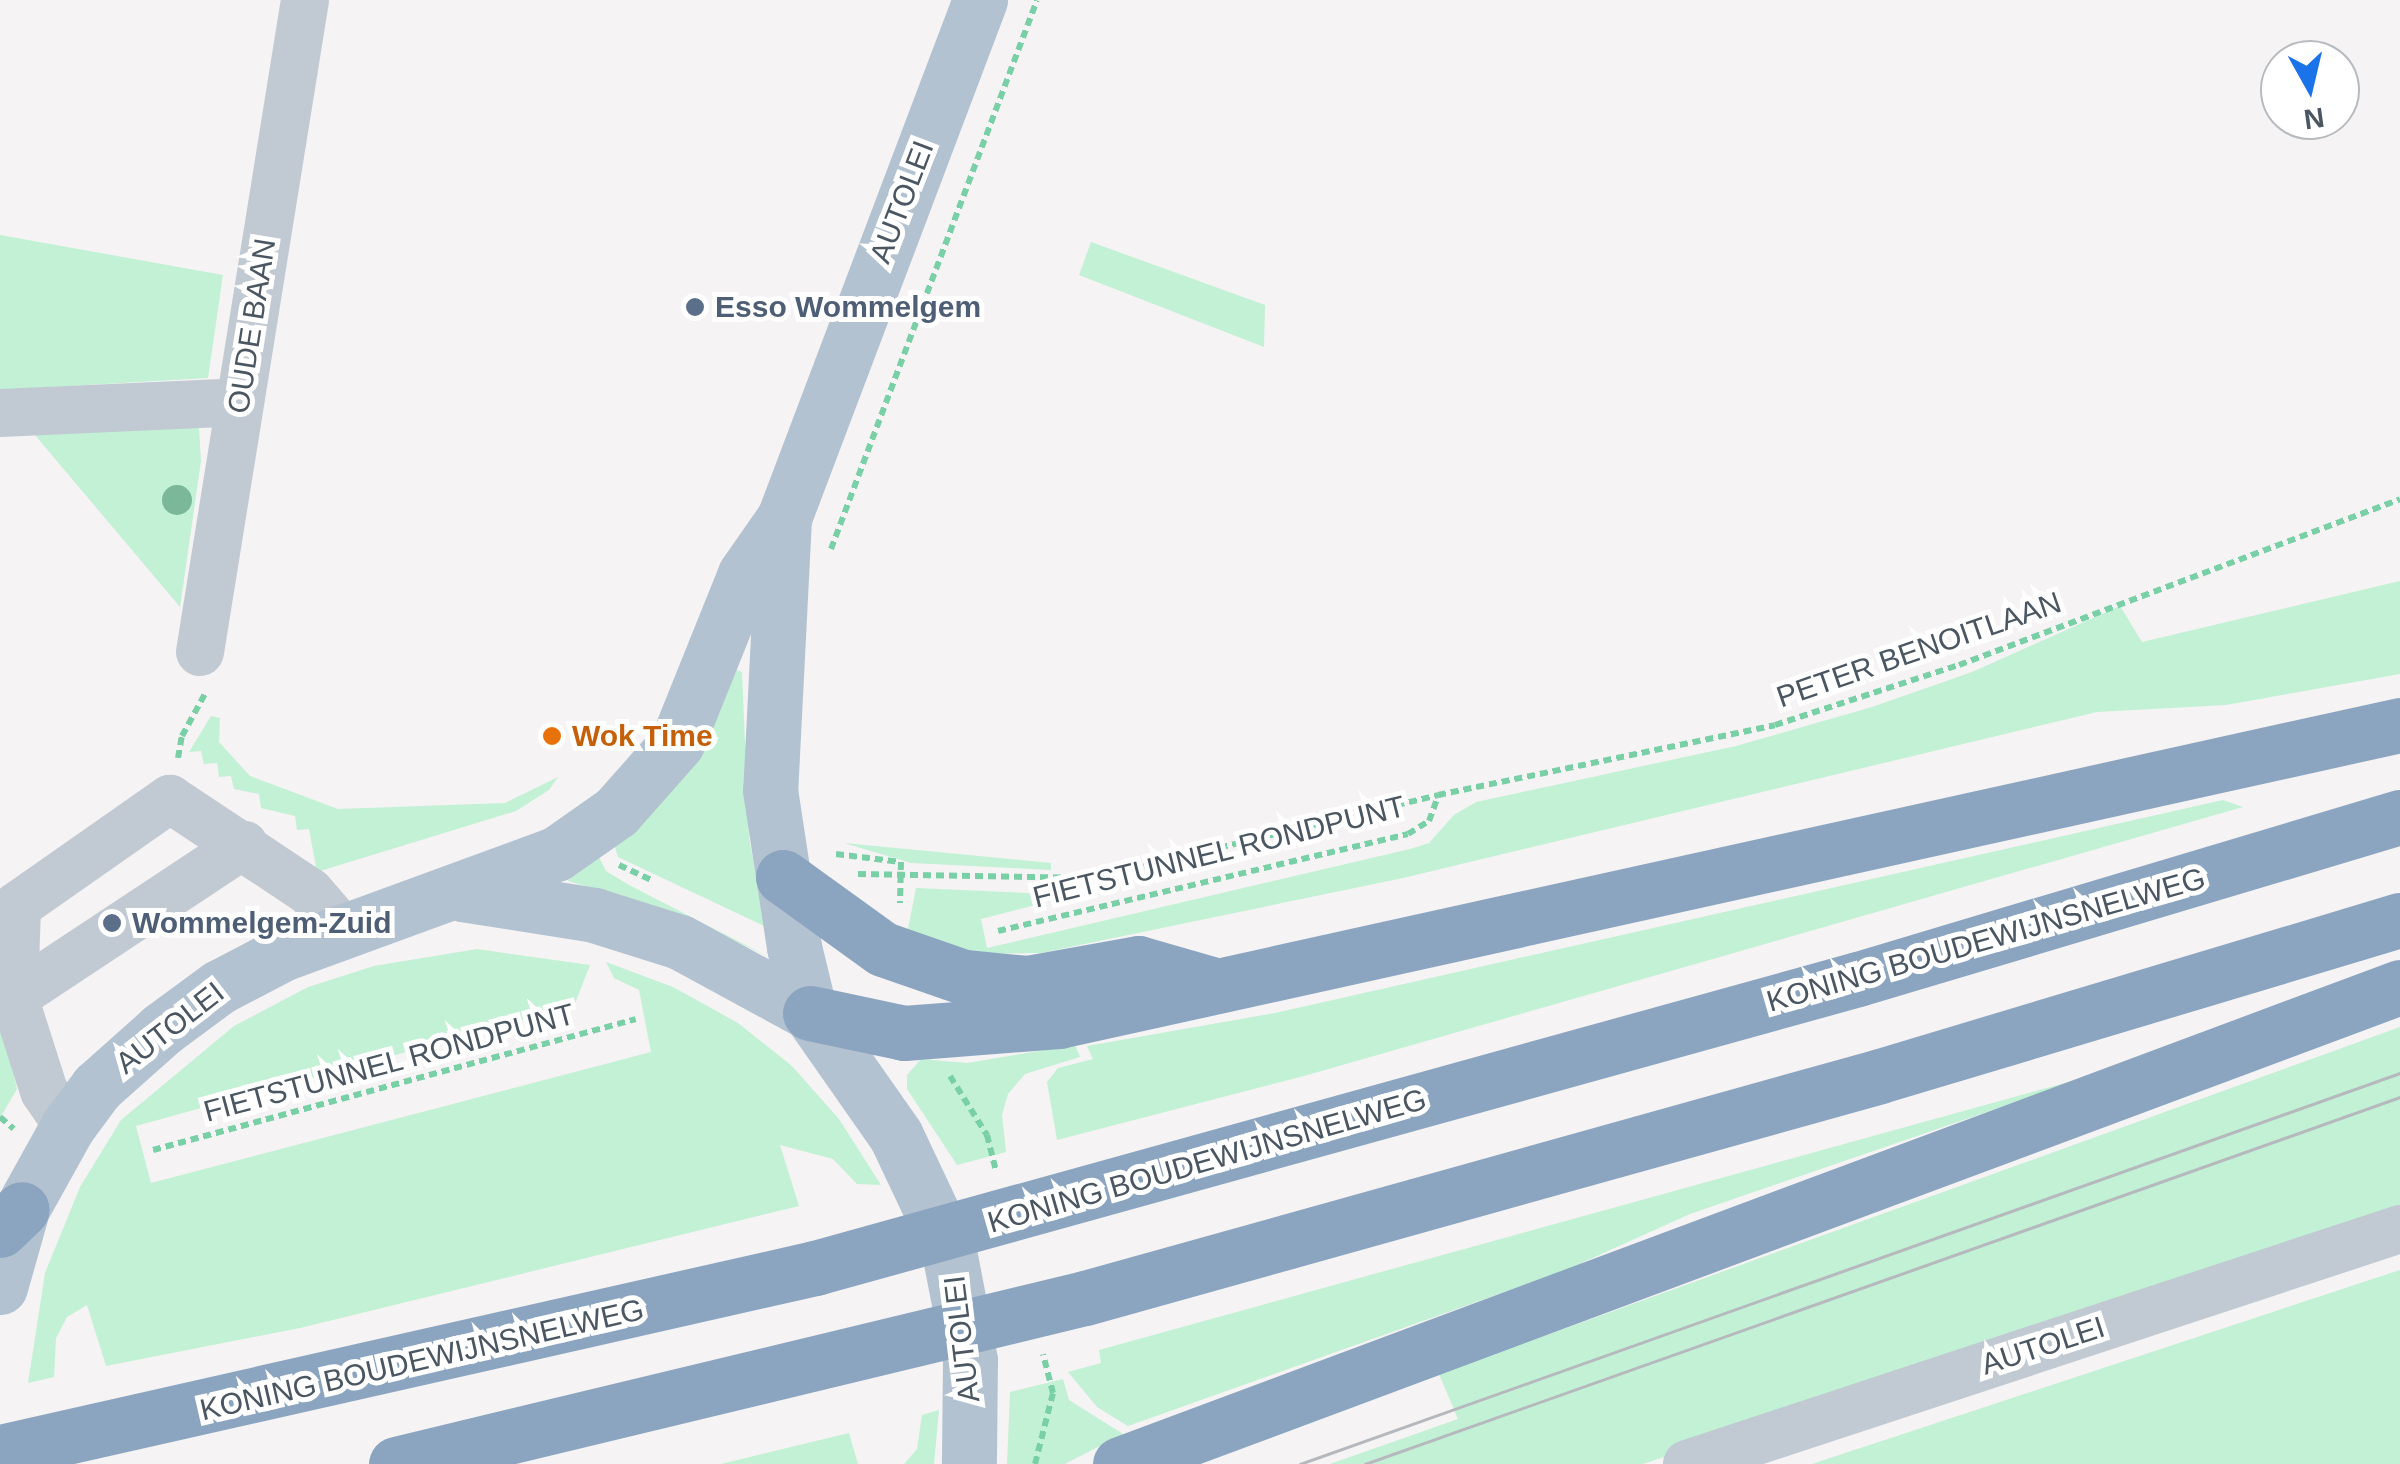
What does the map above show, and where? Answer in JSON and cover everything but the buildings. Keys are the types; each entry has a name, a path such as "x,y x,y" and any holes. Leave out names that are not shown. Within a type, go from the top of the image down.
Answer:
{"highway":[{"path":"810,1012 904,1033 1059,1021 2400,725"},
{"name":"KONING BOUDEWIJNSNELWEG","path":"0,1452 120,1428 815,1268 1858,979 2400,817"},
{"path":"805,863 882,948 964,977 1027,983 1138,962 1219,986"},
{"path":"396,1464 838,1361 1085,1298 1880,1076 2400,920"},
{"path":"1120,1464 2400,987"}],"main road":[{"name":"AUTOLEI","path":"0,1287 11,1219 42,1128 219,987 342,930 456,893 556,854 616,812 676,743 745,574 784,518 980,0"},
{"name":"AUTOLEI","path":"784,518 770,718 770,790 805,863 810,1012"},
{"name":"AUTOLEI","path":"456,893 594,915 680,942 810,1012 896,1136 948,1246 970,1360 968,1464"}],"street":[{"name":"OUDE BAAN","path":"200,652 305,0"},
{"path":"0,413 239,402"},
{"path":"42,1128 44,1091 14,997 18,906 170,799 310,892 342,930"},
{"path":"14,997 244,845"},
{"name":"AUTOLEI","path":"1687,1464 2400,1229"}],"path":[{"path":"828,559 1037,0"},
{"name":"PETER BENOITLAAN","path":"805,863 842,857 901,862 904,873 1094,878 1438,795 1824,711 2400,499"},
{"path":"170,799 182,736 208,688 200,652"},
{"name":"FIETSTUNNEL RONDPUNT","path":"992,932 1408,834 1429,821 1438,795"},
{"name":"FIETSTUNNEL RONDPUNT","path":"153,1150 636,1019"},
{"path":"0,1117 42,1128"},
{"path":"1034,1464 1041,1443"}],"green space":[{"path":"0,235 223,275 208,378 0,390"},
{"path":"1091,242 1265,305 1264,347 1079,275"},
{"path":"29,428 199,428 201,461 180,607"},
{"path":"2400,581 2400,674 2226,705 2097,712 1403,878 1041,953 957,954 907,934 916,888 1074,895 981,919 987,948 1410,849 1429,843 1454,815 1476,802 1736,746 1872,707 1972,672 2120,606 2142,642"},
{"path":"730,668 742,672 749,838 766,927 618,857 614,844"},
{"path":"211,716 220,718 219,742 250,776 338,809 505,803 558,777 549,790 516,811 317,872 309,829 297,830 295,816 261,808 259,794 234,789 231,776 219,777 217,763 204,764 201,751 189,752"},
{"path":"2223,800 2243,807 1304,1076 1057,1140 1047,1082 1058,1068 1093,1059 1087,1046 1275,1013"},
{"path":"844,843 1051,863 1051,870 911,863"},
{"path":"598,855 606,871 629,885 771,958 672,911 568,881 571,870"},
{"path":"477,949 590,965 574,1006 136,1126 151,1183 651,1052 639,990 614,978 606,962 673,987 738,1023 792,1066 839,1119 881,1185 857,1184 833,1159 780,1145 799,1206 300,1328 106,1366 87,1305 67,1317 56,1338 54,1377 28,1383 45,1273 80,1187 121,1120 234,1026 308,987 374,966"},
{"path":"0,1016 17,1089 0,1118"},
{"path":"2400,1027 2400,1211 1643,1464 1330,1464 1458,1419 1439,1374"},
{"path":"1075,1045 1080,1057 1025,1074 1008,1094 1002,1115 1006,1152 957,1165 907,1089 907,1075 921,1059 967,1063"},
{"path":"2097,1074 1690,1214 1566,1270 1128,1426 1097,1407 1068,1372 1101,1363 1099,1350"},
{"path":"2400,1270 2400,1464 1812,1464"},
{"path":"1063,1379 1069,1400 1123,1434 1065,1464 1007,1464 1010,1392"},
{"path":"939,1410 934,1464 904,1464 917,1449 922,1415"},
{"path":"849,1433 858,1464 721,1464"}],"tram line":[{"path":"1300,1464 2400,1073"},
{"path":"1365,1464 2400,1097"}],"place":[{"name":"Esso Wommelgem","path":"695,307"},
{"name":"Wok Time","path":"552,736"},
{"name":"Wommelgem-Zuid","path":"112,923"}]}
